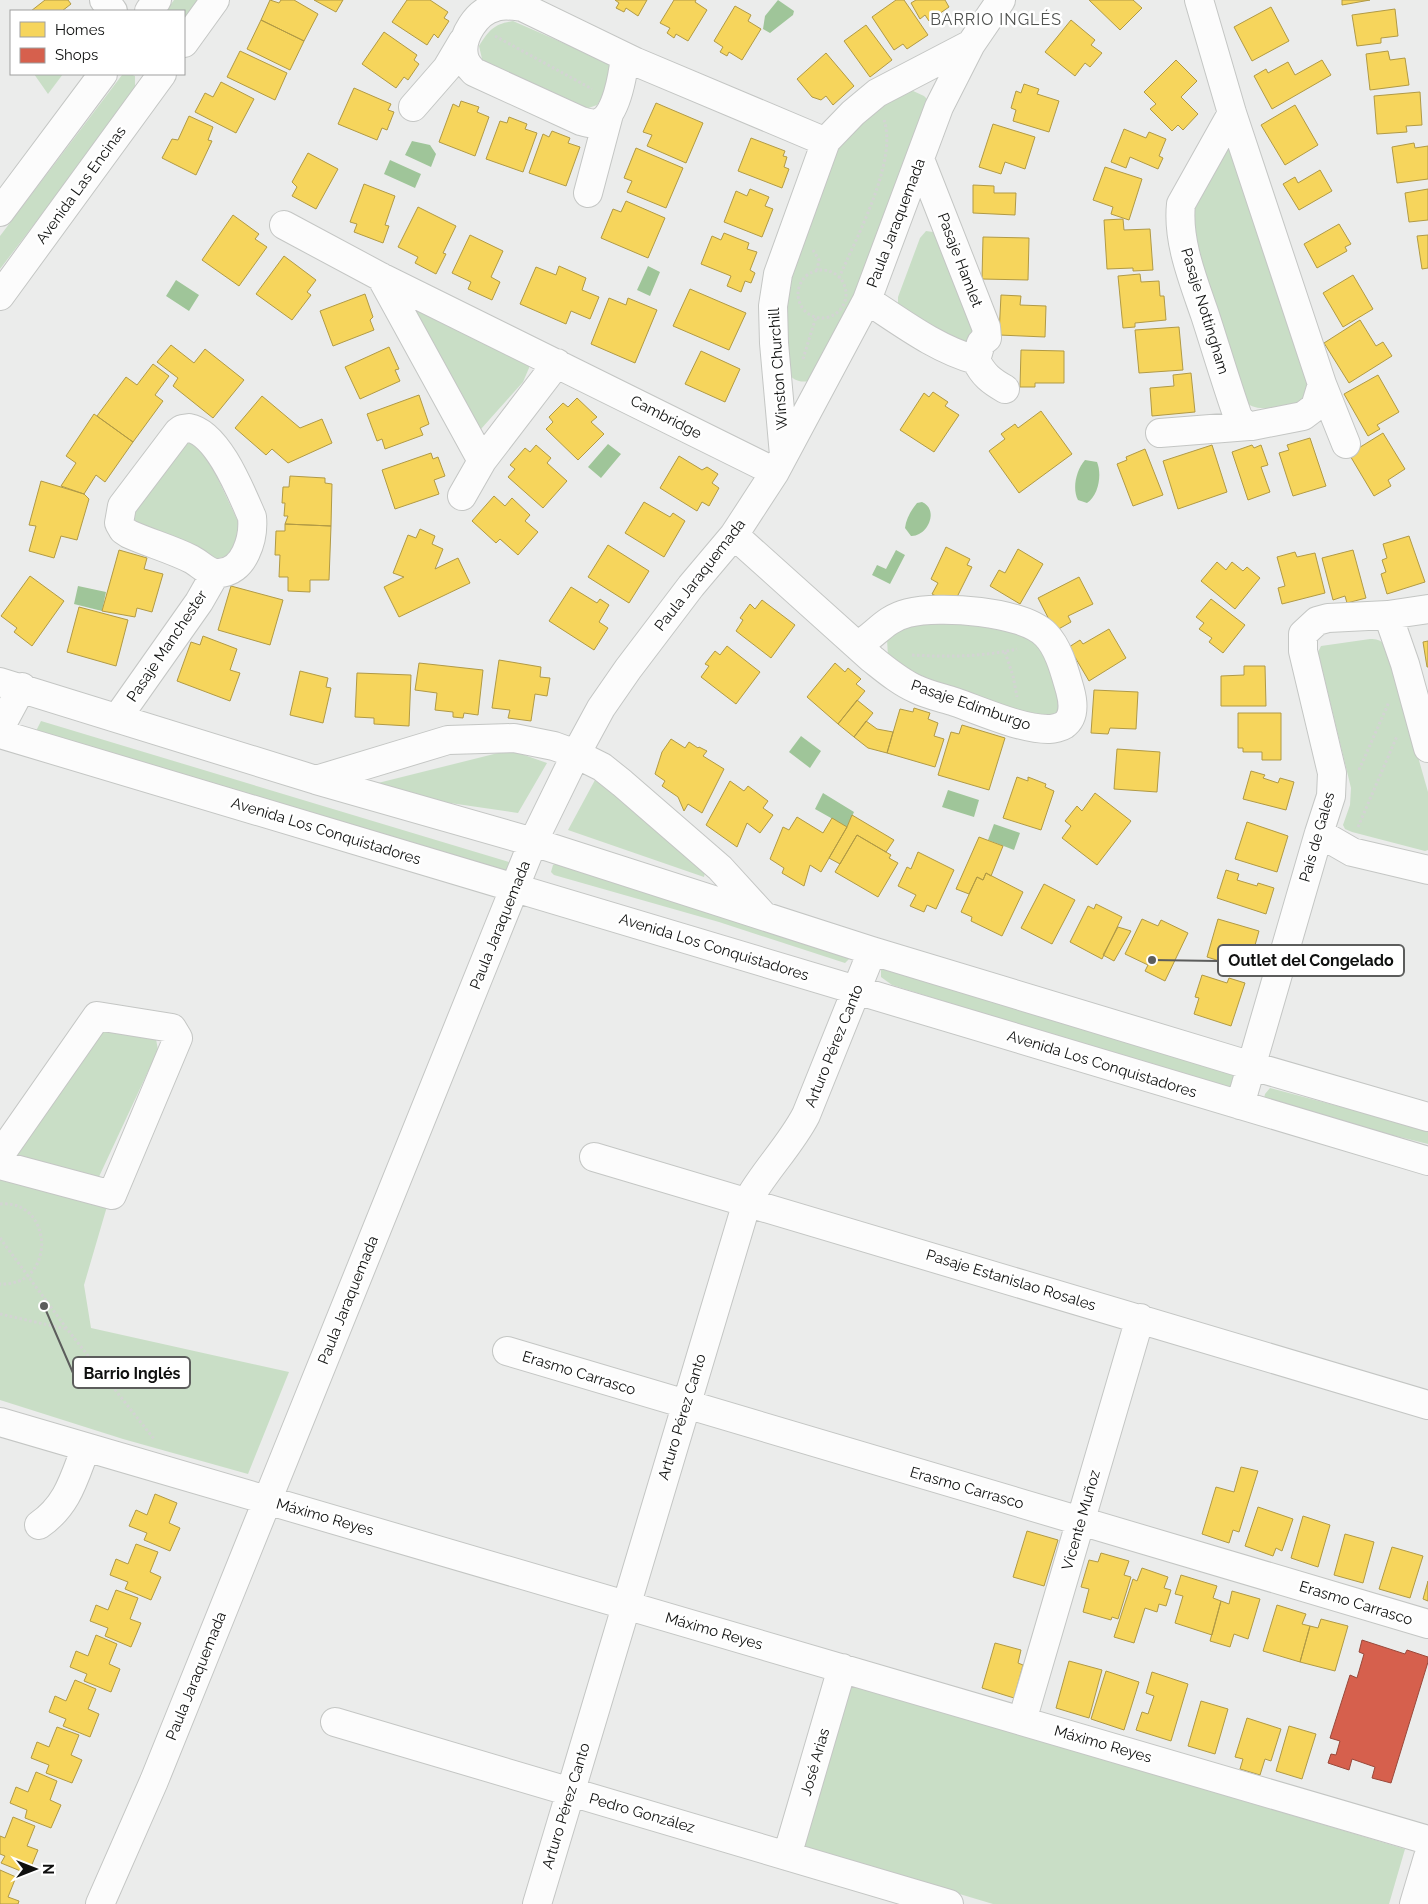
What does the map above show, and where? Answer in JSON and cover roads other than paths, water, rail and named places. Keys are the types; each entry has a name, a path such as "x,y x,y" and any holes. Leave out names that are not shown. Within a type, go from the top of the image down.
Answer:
{"street":[{"path":"104,0 112,10"},
{"path":"185,42 215,0"},
{"name":"Paula Jaraquemada","path":"100,1904 154,1780 533,842 601,708 691,586 734,535 780,464 867,300 939,107 970,44 1001,0"},
{"path":"1199,0 1232,113 1322,384 1346,444"},
{"path":"609,114 601,122 593,124 581,121 481,77 474,72 465,60 475,37 474,23 484,12 495,7 516,4 625,57 826,142"},
{"path":"413,107 475,37"},
{"name":"Winston Churchill","path":"780,464 773,306 778,274 826,142 853,113 877,93 970,44"},
{"path":"588,193 609,114 622,81 625,57"},
{"path":"0,212 102,75"},
{"name":"Avenida Las Encinas","path":"0,296 161,75"},
{"name":"Pasaje Nottingham","path":"1232,113 1181,204 1180,214 1181,231 1188,265 1236,412 1238,417 1249,426"},
{"name":"Pasaje Hamlet","path":"920,159 986,327 987,338 981,343 976,360"},
{"name":"Cambridge","path":"284,225 381,277 557,362 780,464"},
{"path":"381,277 482,461"},
{"path":"867,300 946,349 976,360 982,372 990,381 1005,389"},
{"path":"462,496 482,461 557,362"},
{"path":"1160,433 1249,426 1303,416 1315,407 1322,384"},
{"name":"Pasaje Manchester","path":"118,717 199,602 215,574 229,570 244,556 250,543 253,529 252,517 214,443 195,429 182,429 175,435 122,506 119,513 119,523 123,530 129,534 190,558 215,574"},
{"name":"Pasaje Edimburgo","path":"734,535 858,645 894,676 916,689 1029,726 1051,729 1065,724 1072,714 1073,701 1061,664 1051,642 1046,635 1030,624 1010,618 967,610 947,609 910,612 893,617 858,645"},
{"name":"País de Gales","path":"1240,1105 1331,796 1332,773 1303,651 1303,634 1318,621 1328,618 1388,615 1428,609"},
{"path":"1388,615 1405,664 1428,748"},
{"path":"0,728 11,684 316,780 533,842 872,951 1428,1117"},
{"name":"Avenida Los Conquistadores","path":"0,734 1428,1160"},
{"path":"316,780 448,740 514,738 554,746 602,767 720,868 763,916"},
{"path":"1319,833 1352,852 1428,870"},
{"name":"Arturo Pérez Canto","path":"537,1904 747,1202 755,1187 798,1131 806,1115 872,951"},
{"path":"0,1155 97,1016 172,1028 178,1038 112,1195 0,1165"},
{"name":"Pasaje Estanislao Rosales","path":"594,1157 1428,1405"},
{"name":"Vicente Muñoz","path":"1022,1721 1140,1318"},
{"name":"Erasmo Carrasco","path":"507,1351 1428,1624"},
{"name":"Máximo Reyes","path":"0,1422 1428,1840"},
{"path":"39,1525 50,1518 66,1498 86,1447"},
{"name":"José Arias","path":"787,1856 842,1668"},
{"name":"Pedro González","path":"335,1722 949,1904"},
{"path":"1414,1904 1428,1857"}],"place":[{"name":"Outlet del Congelado","path":"1152,960"},
{"name":"Barrio Inglés","path":"44,1306"}],"district":[{"name":"BARRIO INGLÉS","path":"996,19"}]}
